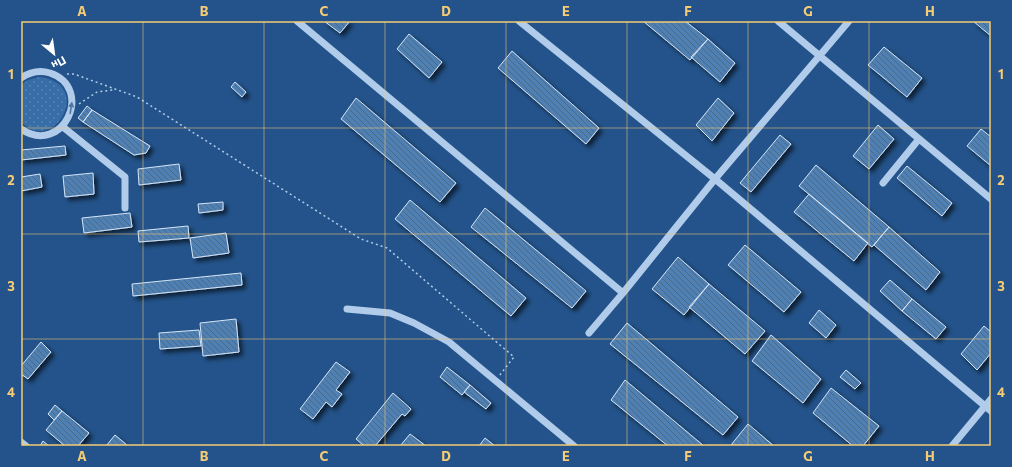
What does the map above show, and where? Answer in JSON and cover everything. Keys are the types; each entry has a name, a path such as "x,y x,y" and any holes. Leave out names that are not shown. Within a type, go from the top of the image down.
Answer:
{"street":[{"path":"297,21 623,293"},
{"path":"519,21 715,179 991,412"},
{"path":"778,21 991,200"},
{"path":"589,333 715,179 849,21"},
{"path":"21,130 30,134 45,136 53,133 63,127 69,118 72,108 71,93 66,83 55,75 46,72 35,72 22,77"},
{"path":"63,127 125,177 125,208"},
{"path":"883,183 919,139"},
{"path":"347,309 390,313 414,323 449,342 574,446"},
{"path":"952,446 991,399"},
{"path":"21,442 26,446"}],"path":[{"path":"55,75 74,74 137,97 361,239 387,248 514,358 495,380"},
{"path":"72,108 97,92 115,89"}],"shaded area":[{"path":"39,77 56,82 64,91 67,103 63,114 56,124 46,130 34,130 21,122 21,85 28,80"}],"building":[{"path":"324,21 350,21 340,33"},
{"path":"643,21 685,21 708,39 690,60"},
{"path":"973,21 991,21 991,36"},
{"path":"409,34 442,62 429,78 397,49"},
{"path":"708,39 735,63 720,82 691,57"},
{"path":"884,47 922,78 907,97 868,65"},
{"path":"512,51 599,128 586,144 498,68"},
{"path":"235,82 246,92 242,97 231,87"},
{"path":"356,98 456,183 440,202 341,119"},
{"path":"718,98 734,113 712,141 696,125"},
{"path":"87,106 92,110 83,122 78,118"},
{"path":"92,110 150,146 146,153 134,155 83,122"},
{"path":"878,125 894,139 869,169 853,156"},
{"path":"981,129 991,137 991,166 967,146"},
{"path":"780,135 791,144 751,192 740,183"},
{"path":"65,146 66,155 21,160 21,150"},
{"path":"179,164 181,180 139,185 138,169"},
{"path":"816,165 889,227 872,247 799,186"},
{"path":"907,166 952,203 942,216 897,178"},
{"path":"93,173 94,194 65,197 63,176"},
{"path":"40,174 42,187 21,191 21,177"},
{"path":"809,194 868,243 854,261 794,212"},
{"path":"410,200 526,298 511,316 395,219"},
{"path":"223,202 223,210 199,213 198,204"},
{"path":"485,208 586,291 572,308 471,227"},
{"path":"130,213 132,227 84,233 82,218"},
{"path":"188,226 189,238 139,242 138,231"},
{"path":"889,227 940,272 926,290 874,245"},
{"path":"226,233 229,253 193,258 190,238"},
{"path":"745,245 801,292 784,312 728,265"},
{"path":"678,257 709,284 684,315 652,289"},
{"path":"241,273 242,285 133,296 132,284"},
{"path":"890,280 912,299 902,311 880,291"},
{"path":"709,284 765,331 745,354 689,307"},
{"path":"912,299 946,327 936,339 902,311"},
{"path":"819,310 836,325 826,338 809,323"},
{"path":"236,319 239,352 203,356 200,323"},
{"path":"627,323 738,417 723,435 610,344"},
{"path":"984,326 991,332 991,353 977,370 961,354"},
{"path":"199,330 201,346 160,349 159,333"},
{"path":"771,335 821,379 803,403 752,361"},
{"path":"41,342 51,352 28,379 21,374 21,366"},
{"path":"336,362 350,372 336,390 342,394 332,407 326,402 313,419 300,409"},
{"path":"447,367 470,385 462,395 440,377"},
{"path":"846,370 861,383 855,389 840,377"},
{"path":"625,380 704,446 668,446 611,400"},
{"path":"470,385 491,403 486,409 464,392"},
{"path":"831,388 879,426 863,446 853,446 813,413"},
{"path":"393,393 411,409 405,416 402,414 375,446 363,446 356,439"},
{"path":"55,405 62,411 54,420 48,414"},
{"path":"62,411 89,433 78,446 65,446 46,430"},
{"path":"748,424 774,446 731,445"},
{"path":"410,434 426,446 400,446"},
{"path":"115,435 127,445 106,446"},
{"path":"485,438 495,446 479,446"},
{"path":"43,441 49,446 40,446"}]}
